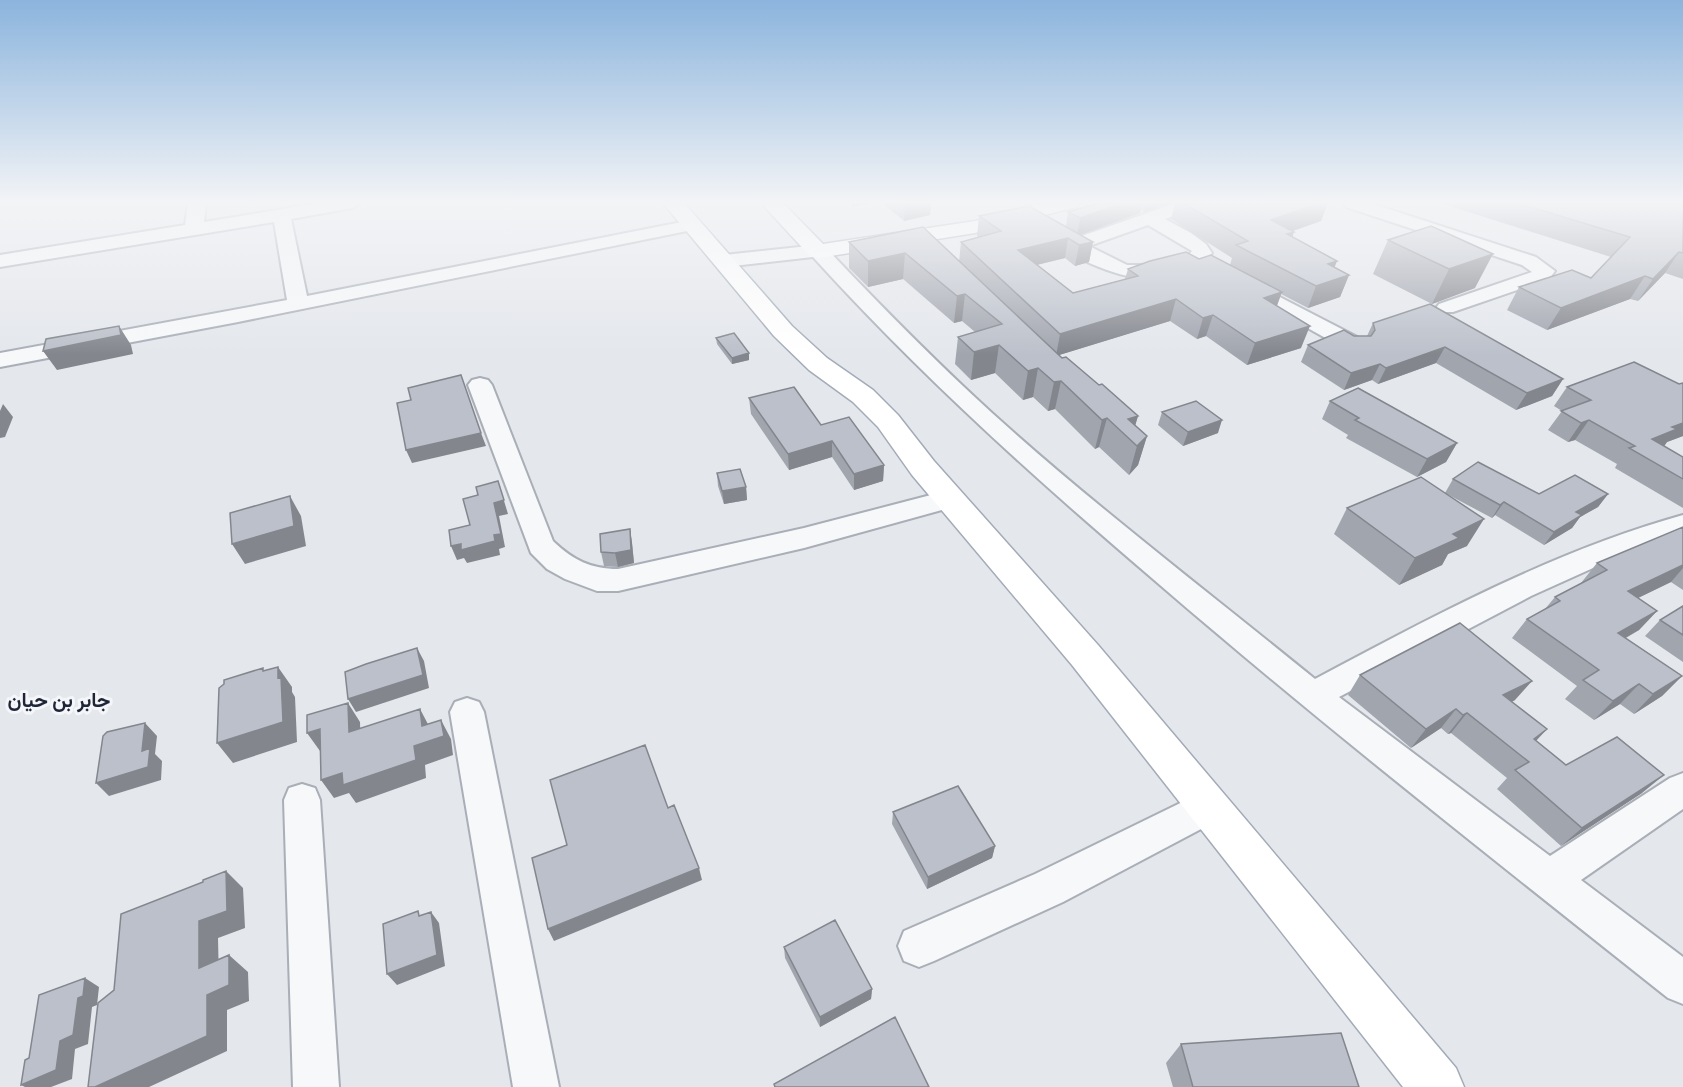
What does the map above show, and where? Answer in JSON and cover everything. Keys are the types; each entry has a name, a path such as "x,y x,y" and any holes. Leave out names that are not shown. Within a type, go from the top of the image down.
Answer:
{"main road":[{"path":"718,254 783,331 818,364 873,405 950,499 1085,655 1437,1087"}],"street":[{"path":"0,261 46,254"},
{"path":"287,254 298,303"},
{"path":"0,360 298,303 511,254"},
{"path":"724,261 792,254"},
{"path":"821,254 886,325 982,418 1312,696 1551,878 1683,983"},
{"path":"1089,254 1110,266 1133,274 1148,274 1195,259 1201,254"},
{"path":"1446,308 1542,275 1545,271 1506,254"},
{"path":"1195,259 1355,345"},
{"path":"480,385 541,546 557,562 597,580 618,580 712,560 950,499"},
{"path":"1312,696 1406,645 1552,575 1594,556 1683,524"},
{"path":"467,712 536,1087"},
{"path":"1551,878 1683,789"},
{"path":"302,801 316,1087"},
{"path":"919,946 1049,888 1207,807"}],"building":[{"path":"861,254 902,254 868,261"},
{"path":"906,254 951,254 1062,358 1066,357 1099,385 1102,384 1138,416 1128,419 1147,436 1137,446 1107,418 1102,420 1061,381 1054,382 1038,368 1028,371 999,345 974,352 958,337 1002,324 965,294 957,296"},
{"path":"974,254 1023,254 1073,293 1138,276 1128,269 1150,261 1179,254 1189,254 1199,259 1211,255 1282,292 1264,298 1310,326 1255,343 1213,315 1203,318 1176,299 1060,334"},
{"path":"1253,254 1324,254 1337,261 1328,264 1349,275 1316,286"},
{"path":"1417,254 1493,254 1449,269"},
{"path":"1614,254 1677,254 1653,279 1645,276 1561,308 1519,287 1572,270 1591,278"},
{"path":"1430,304 1563,379 1527,393 1445,347 1386,368 1380,364 1351,373 1308,345 1344,330 1354,336 1371,336 1375,330 1373,323"},
{"path":"119,326 121,335 43,351 46,339"},
{"path":"734,333 749,353 732,358 716,338"},
{"path":"1634,362 1679,384 1683,383 1683,423 1672,427 1677,429 1652,439 1683,457 1683,479 1629,448 1635,446 1589,420 1581,423 1561,411 1591,400 1567,387"},
{"path":"461,375 481,433 406,450 397,403 411,400 408,388"},
{"path":"794,387 821,425 849,417 884,465 854,474 832,441 788,454 749,398"},
{"path":"1358,388 1457,443 1427,459 1355,420 1359,418 1330,401"},
{"path":"1196,401 1222,420 1188,432 1162,412"},
{"path":"1478,462 1539,494 1575,475 1608,494 1576,512 1582,515 1554,532 1504,502 1500,505 1453,479"},
{"path":"740,469 746,487 722,491 717,473"},
{"path":"1421,477 1484,519 1453,534 1459,538 1415,558 1347,508"},
{"path":"498,481 504,500 494,503 501,534 494,535 495,541 461,550 461,544 451,546 449,530 470,525 463,499 478,495 476,487"},
{"path":"290,496 294,526 232,544 230,513"},
{"path":"1683,527 1683,565 1628,591 1657,611 1618,633 1682,676 1653,694 1639,684 1613,701 1583,680 1599,670 1527,619 1560,601 1555,597 1607,570 1597,563"},
{"path":"630,529 631,550 615,553 601,552 600,534"},
{"path":"1683,606 1683,635 1660,620"},
{"path":"1460,623 1532,681 1503,695 1547,729 1534,739 1566,765 1617,737 1664,775 1582,828 1515,770 1529,762 1467,713 1463,715 1456,709 1426,729 1360,675"},
{"path":"417,648 423,675 348,699 345,672"},
{"path":"278,667 278,678 281,677 283,722 217,743 219,688 224,684 224,680 263,668 263,671"},
{"path":"348,703 349,732 420,709 422,726 441,720 444,736 414,746 416,760 343,785 342,773 321,780 320,729 307,733 307,715"},
{"path":"145,723 142,751 150,748 148,767 96,783 103,736 107,732"},
{"path":"645,745 668,808 674,805 699,868 548,929 532,858 567,845 550,780"},
{"path":"958,786 995,846 928,877 893,812"},
{"path":"226,871 227,911 199,921 199,968 229,955 229,985 207,995 207,1036 95,1087 88,1087 98,1003 114,990 121,914"},
{"path":"418,911 419,916 431,912 437,955 387,974 383,924"},
{"path":"835,920 872,989 820,1017 784,947"},
{"path":"85,978 83,996 78,998 73,1035 60,1041 56,1070 21,1085 25,1060 29,1058 39,995"},
{"path":"895,1017 929,1087 775,1087 774,1084"},
{"path":"1341,1033 1359,1087 1193,1087 1181,1044"}],"district":[{"name":"جابر بن حيان","path":"59,699"}]}
